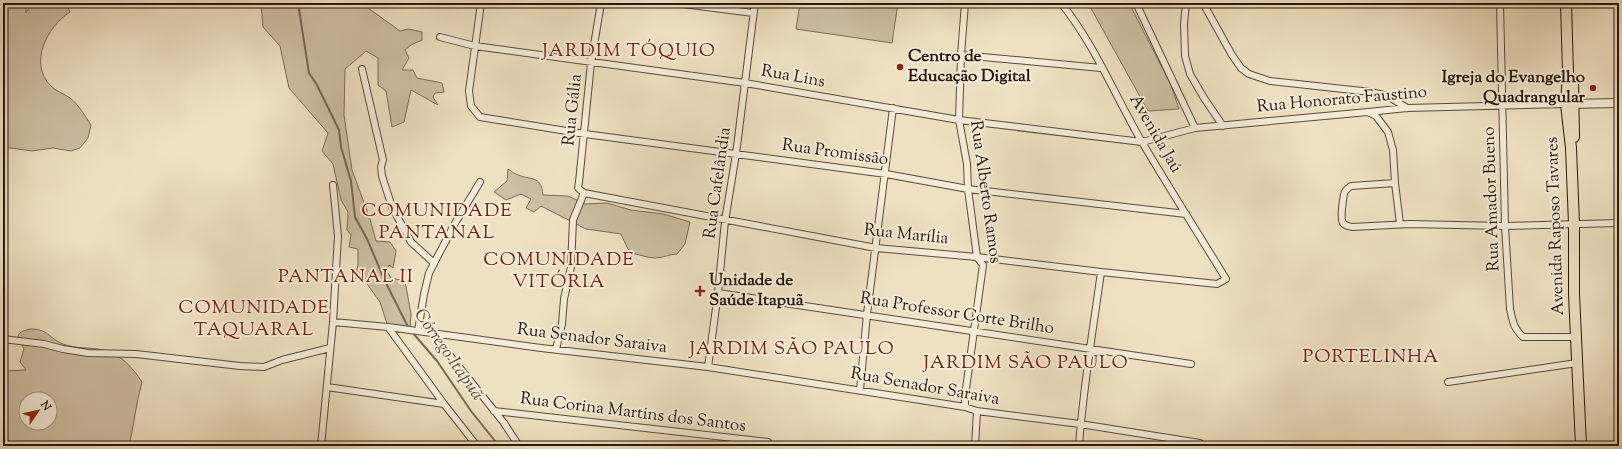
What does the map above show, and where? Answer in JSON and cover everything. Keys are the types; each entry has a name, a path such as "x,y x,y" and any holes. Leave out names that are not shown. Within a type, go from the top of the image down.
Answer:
{"main road":[{"name":"Avenida Raposo Tavares","path":"1566,4 1568,72 1573,82 1570,104 1575,135 1571,148 1574,224 1574,294 1580,446"}],"street":[{"path":"475,46 481,3"},
{"name":"Rua Gália","path":"584,193 578,188 585,134 591,63 601,3"},
{"path":"675,3 753,13"},
{"name":"Rua Cafelândia","path":"708,366 718,293 725,221 746,83 755,3"},
{"name":"Rua Alberto Ramos","path":"965,3 961,55 959,120 967,164 968,189 977,257 983,265 965,396 965,407"},
{"name":"Avenida Jaú","path":"1061,3 1089,42 1142,142 1226,279"},
{"path":"1136,3 1195,128"},
{"path":"1186,3 1184,24 1185,56 1188,68 1204,98 1223,126"},
{"path":"1203,3 1228,48 1242,68 1249,74 1261,79 1285,84 1371,92 1388,96 1407,108"},
{"name":"Rua Amador Bueno","path":"1500,3 1505,226 1510,309 1514,328 1523,337 1576,336"},
{"name":"Rua Lins","path":"440,37 475,46 746,83 959,120 1142,142"},
{"name":"Rua Promissão","path":"475,46 469,98 472,106 480,117 585,134 886,174 968,189 1186,214"},
{"path":"961,55 1102,68"},
{"path":"362,69 383,160 381,167 382,176 392,207 411,242 434,263"},
{"name":"Rua Honorato Faustino","path":"1142,142 1195,128 1407,108 1619,104"},
{"path":"860,390 867,314 886,174 893,108"},
{"path":"1368,112 1376,116 1388,132 1393,150 1400,224"},
{"path":"418,331 429,274 454,225 480,182"},
{"path":"1395,183 1351,186 1344,193 1341,219 1346,225 1352,227 1400,224 1505,226 1619,224"},
{"path":"321,446 333,322 338,236 333,185"},
{"path":"556,349 562,324 564,299 571,267 573,220 584,193"},
{"name":"Rua Marília","path":"584,193 725,221 876,248 977,257 1217,284 1226,279"},
{"path":"1079,446 1080,424 1101,272"},
{"name":"Rua Professor Corte Brilho","path":"718,293 867,314 1191,364"},
{"name":"Rua Senador Saraiva","path":"333,322 388,327 556,349 708,366 965,407 977,411 1080,424 1200,443 1201,446"},
{"path":"388,327 444,404 477,446"},
{"path":"432,333 494,411 519,446"},
{"path":"3,340 44,344 88,353 136,354 240,366 264,367 282,360 330,348"},
{"path":"1448,382 1577,363"},
{"path":"327,387 444,404"},
{"name":"Rua Corina Martins dos Santos","path":"494,411 768,442"},
{"path":"975,446 977,411"}],"shaded area":[{"path":"3,3 26,3 26,13 32,3 66,3 70,12 54,27 48,36 43,46 41,67 44,77 51,86 70,98 82,111 91,125 88,138 80,148 71,151 53,148 32,151 3,147"},
{"path":"367,3 368,8 400,31 408,29 422,32 422,40 411,45 405,50 409,58 402,70 413,70 417,78 442,83 444,92 435,93 433,97 438,105 411,90 404,122 392,127 386,91 378,85 378,58 366,51 345,69 344,115 352,170 370,219 376,241 390,242 396,251 393,268 389,265 386,270 391,278 405,281 411,314 410,330 388,327 380,302 365,281 355,278 358,265 358,249 349,247 351,235 347,230 348,212 341,200 333,164 322,151 328,133 289,88 280,46 263,27 261,4"},
{"path":"800,3 898,3 892,43 796,29"},
{"path":"1088,3 1129,3 1171,85 1179,109 1148,111"},
{"path":"508,169 516,174 537,181 542,188 543,195 568,196 585,204 607,203 631,210 663,214 690,222 685,244 677,254 655,258 630,253 621,234 586,229 541,206 534,212 526,208 531,199 521,194 506,200 494,192 507,181"},
{"path":"30,329 41,330 58,342 68,346 98,349 109,352 121,358 130,366 142,382 129,446 3,446 3,371 26,370 20,362 24,349 18,336 21,332"}],"waterway":[{"name":"Córrego Itapuã","path":"298,3 309,73 317,85 339,130 341,147 351,181 355,217 367,239 385,281 409,329"},
{"name":"Córrego Itapuã","path":"412,332 437,361 471,411 499,446"}],"place":[{"name":"Centro de Educação Digital","path":"900,67"},
{"name":"Igreja do Evangelho Quadrangular","path":"1593,88"},
{"name":"Unidade de Saúde Itapuã","path":"700,291"}],"district":[{"name":"JARDIM TÓQUIO","path":"629,51"},
{"name":"COMUNIDADE PANTANAL","path":"437,222"},
{"name":"COMUNIDADE VITÓRIA","path":"559,271"},
{"name":"PANTANAL II","path":"346,277"},
{"name":"COMUNIDADE TAQUARAL","path":"254,319"},
{"name":"JARDIM SÃO PAULO","path":"792,349"},
{"name":"PORTELINHA","path":"1371,357"},
{"name":"JARDIM SÃO PAULO","path":"1026,363"}]}
